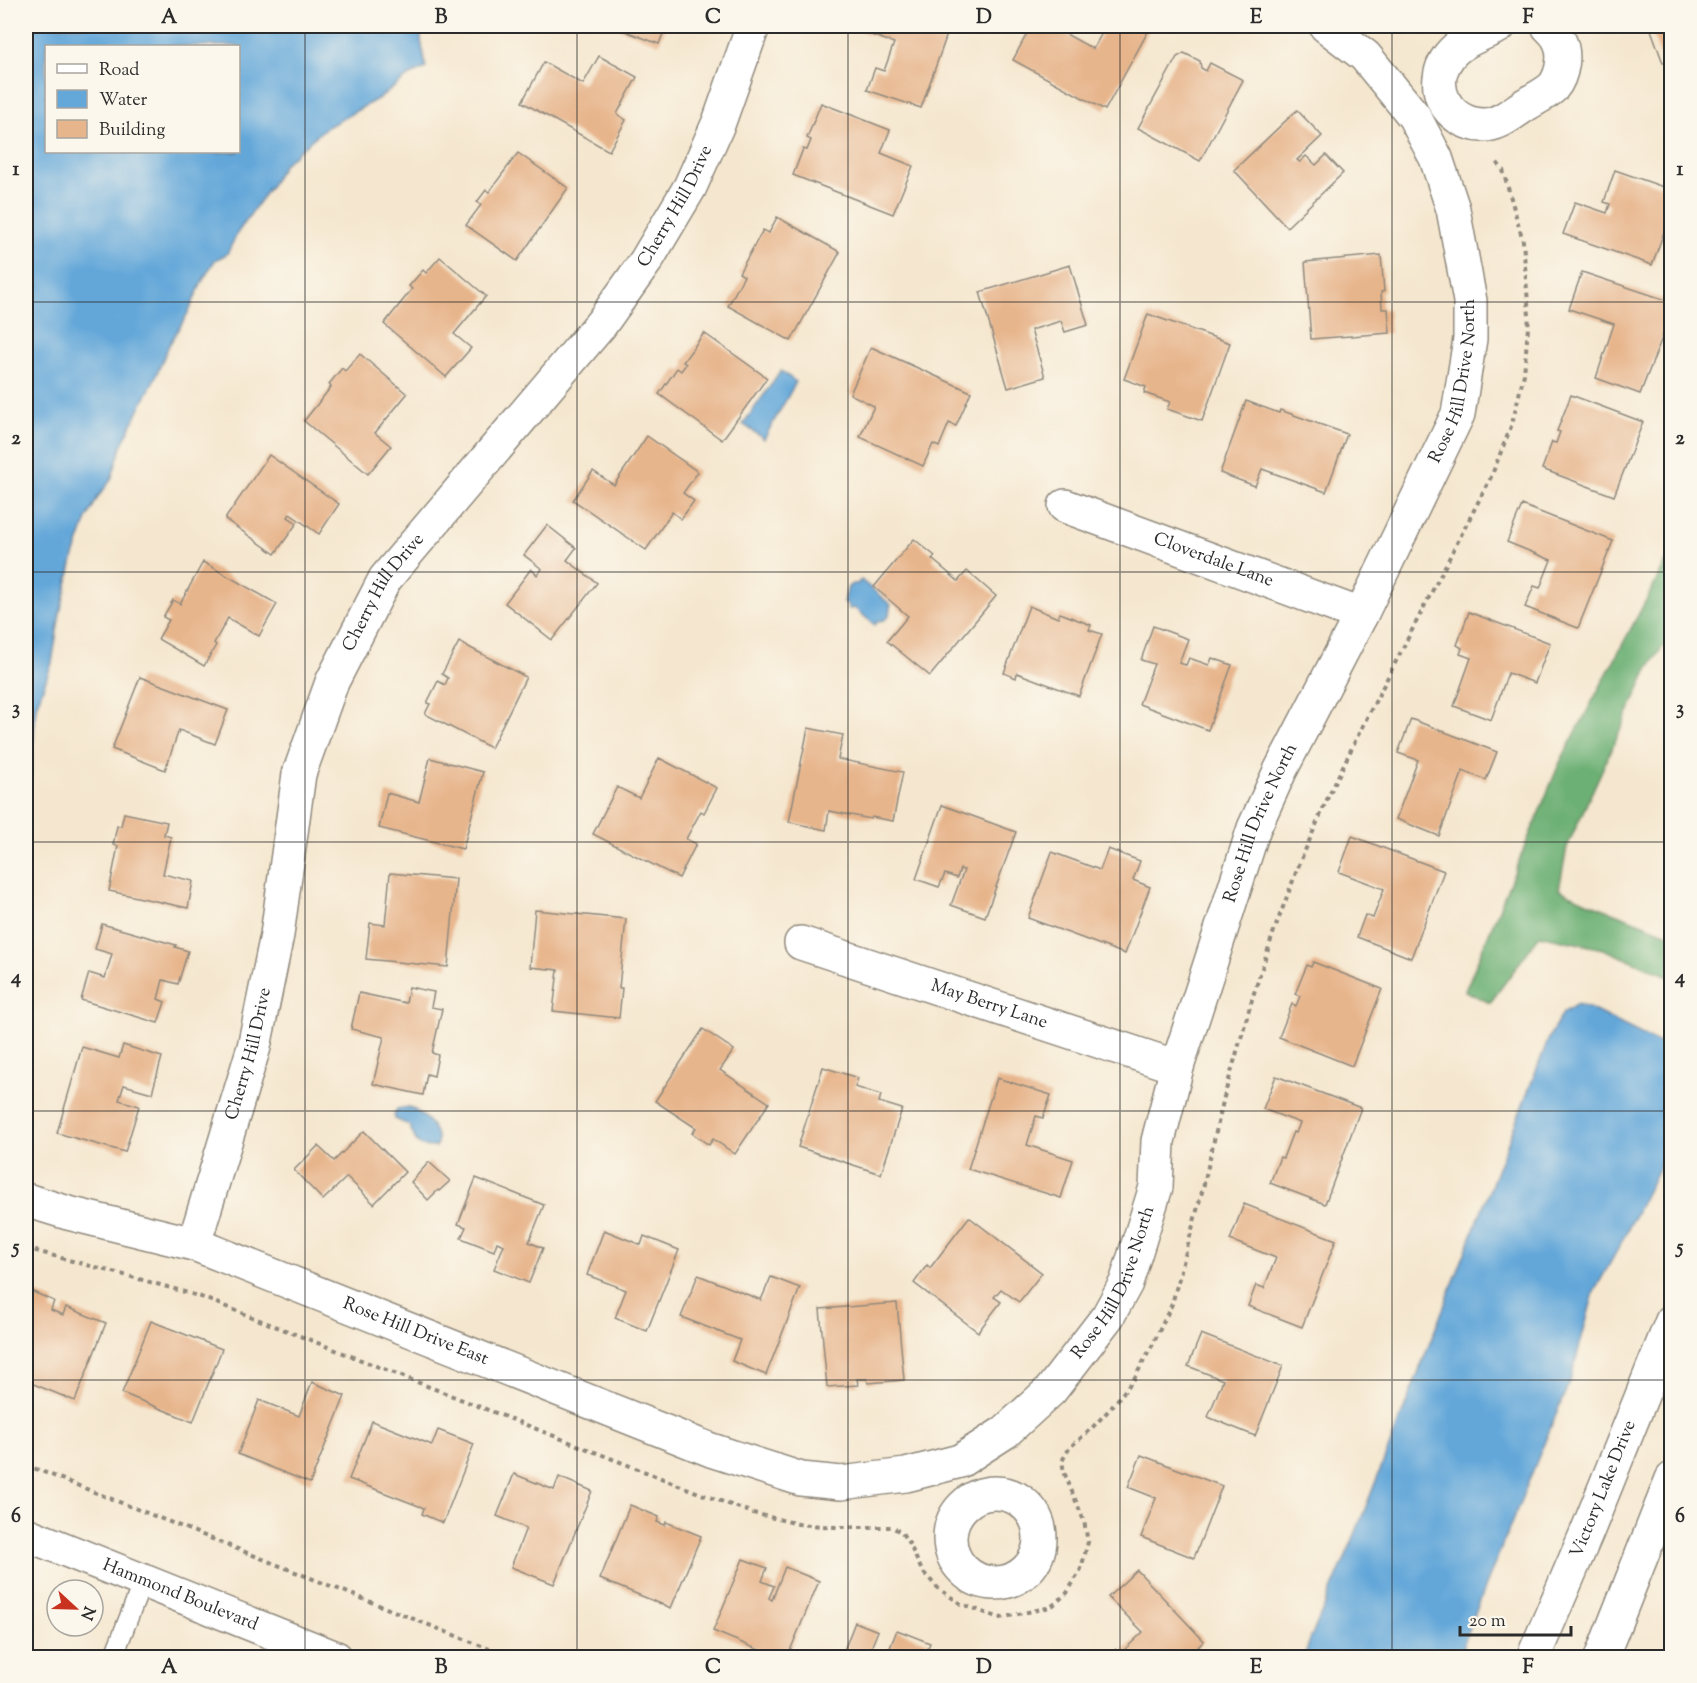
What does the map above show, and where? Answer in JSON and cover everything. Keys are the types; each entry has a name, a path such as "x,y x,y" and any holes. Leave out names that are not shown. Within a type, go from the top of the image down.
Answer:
{"street":[{"name":"Cherry Hill Drive","path":"194,1244 255,1047 277,935 299,774 332,682 385,579 601,324 646,261 690,187 719,122 753,26"},
{"name":"Rose Hill Drive North","path":"801,1479 841,1483 906,1475 960,1461 1005,1432 1051,1390 1108,1316 1126,1283 1156,1187 1158,1141 1177,1067 1254,828 1280,771 1361,615 1458,414 1470,339 1470,300 1453,209 1436,158 1414,117 1365,56 1326,26"},
{"path":"1499,26 1462,45 1450,55 1441,69 1439,86 1443,102 1453,116 1468,124 1484,126 1500,122 1553,87 1561,72 1564,55 1559,40 1548,26"},
{"path":"1414,117 1443,102"},
{"name":"Cloverdale Lane","path":"1065,506 1361,615"},
{"name":"May Berry Lane","path":"801,943 1177,1067"},
{"name":"Rose Hill Drive East","path":"26,1200 68,1213 194,1244 711,1450 801,1479"},
{"name":"Victory Lake Drive","path":"1533,1658 1587,1532 1671,1321"},
{"path":"960,1461 976,1496"},
{"path":"1601,1658 1671,1479"},
{"name":"Hammond Boulevard","path":"26,1534 336,1658"}],"lane":[{"path":"113,1658 143,1581"}],"path":[{"path":"26,1248 201,1297 704,1496 753,1513 798,1524 835,1527 892,1527 902,1533 922,1571 938,1588 961,1604 982,1612 1000,1618 1051,1607 1067,1593 1081,1569 1088,1542 1084,1521 1064,1472 1062,1461 1070,1447 1111,1408 1134,1379 1154,1344 1172,1305 1224,1097 1250,1007 1274,931 1300,862 1361,729 1491,477 1512,424 1524,374 1529,316 1526,266 1523,241 1503,170 1491,156 1484,126"},
{"path":"26,1465 512,1658"}],"green space":[{"path":"1671,553 1671,635 1649,667 1567,847 1559,889 1671,935 1671,977 1603,949 1540,935 1490,1003 1465,991 1559,764"}],"water":[{"path":"26,26 422,26 421,40 426,68 412,74 379,98 324,129 284,164 238,232 227,254 215,260 169,345 122,444 111,480 98,497 87,519 74,556 60,613 52,663 36,707 29,796 26,805"},
{"path":"781,371 796,382 764,439 743,424"},
{"path":"861,580 891,605 889,616 875,625 854,608 849,609 844,602 848,587"},
{"path":"1577,1004 1671,1049 1671,1146 1594,1292 1571,1378 1464,1641 1463,1657 1304,1657 1356,1532 1550,1035 1563,1013"},
{"path":"409,1107 430,1123 437,1135 436,1147 425,1147 419,1144 409,1125 395,1119 394,1114 397,1109"}],"building":[{"path":"612,26 666,26 659,44"},
{"path":"846,26 950,26 921,108 867,90 875,68 884,71 894,43"},
{"path":"1031,26 1039,28 1041,26 1062,26 1069,29 1066,34 1093,49 1106,26 1151,26 1105,110 1013,60"},
{"path":"1672,26 1672,60 1663,63 1650,27"},
{"path":"1184,53 1200,61 1201,68 1206,71 1210,63 1243,80 1200,161 1138,128 1177,57"},
{"path":"599,56 637,77 617,114 626,120 609,151 522,102 544,62 583,84"},
{"path":"821,103 890,130 881,153 913,166 893,214 793,175 803,149 807,150 811,140 807,138"},
{"path":"1297,110 1322,136 1297,160 1300,162 1306,156 1316,165 1326,155 1343,173 1287,227 1234,170"},
{"path":"518,153 568,188 517,261 466,225 481,205 477,202 486,190 489,192"},
{"path":"1615,170 1672,190 1672,210 1652,265 1563,234 1575,202 1607,213 1610,204 1604,202"},
{"path":"777,217 840,252 791,341 728,306 744,276 739,273 763,230 769,233"},
{"path":"1381,255 1384,291 1381,292 1382,309 1388,309 1390,333 1311,339 1305,262"},
{"path":"440,257 486,296 454,334 471,348 446,377 384,324 412,289 409,286 423,270 426,273"},
{"path":"1070,265 1088,325 1065,332 1061,321 1031,330 1045,377 1008,388 980,292"},
{"path":"1582,272 1672,302 1672,312 1640,394 1596,378 1614,324 1569,309"},
{"path":"1148,314 1230,343 1202,421 1167,409 1170,402 1144,393 1146,387 1124,379"},
{"path":"704,333 767,378 722,440 659,394 677,368 681,371 686,364 683,362"},
{"path":"871,347 971,392 956,426 949,423 939,447 933,444 923,466 860,437 874,406 850,394"},
{"path":"360,354 407,394 375,433 391,446 368,474 304,421 331,387 329,384 342,368 345,371"},
{"path":"1571,395 1643,422 1614,496 1542,469 1552,442 1556,443 1560,432 1557,431"},
{"path":"1246,401 1279,413 1280,410 1347,434 1326,492 1262,469 1255,486 1220,473"},
{"path":"647,436 698,472 683,493 694,501 681,519 672,512 646,550 573,500 593,471 614,485"},
{"path":"269,455 339,504 319,534 290,514 288,517 297,523 275,554 225,519"},
{"path":"1522,505 1613,541 1578,628 1525,607 1534,586 1540,588 1551,560 1507,542"},
{"path":"547,525 576,548 567,560 597,583 552,640 505,603 531,569 537,575 542,569 524,555"},
{"path":"914,539 935,556 932,559 958,581 967,571 996,596 930,676 887,641 908,616 874,587"},
{"path":"203,562 277,604 259,636 228,618 204,666 158,639 169,620 163,617 173,600 180,604"},
{"path":"1029,606 1058,618 1060,613 1091,625 1089,630 1102,634 1079,696 1017,673 1016,678 1004,673"},
{"path":"1469,612 1550,643 1535,683 1508,673 1491,720 1454,706 1471,658 1460,654 1462,648 1457,645"},
{"path":"1153,626 1188,639 1179,663 1186,665 1189,658 1209,665 1212,658 1232,665 1208,730 1139,704 1154,664 1141,660"},
{"path":"459,642 526,677 491,748 425,714 430,704 427,703 438,681 445,685 448,678 442,674"},
{"path":"140,677 228,710 215,744 179,730 165,770 112,749"},
{"path":"1411,719 1497,752 1486,780 1463,771 1439,836 1396,819 1418,760 1398,753"},
{"path":"808,728 843,735 838,759 903,772 893,821 829,811 826,830 789,822"},
{"path":"430,758 483,772 463,849 379,828 387,793 419,802"},
{"path":"659,758 717,788 704,813 701,811 686,839 696,844 679,878 593,834 617,787 639,798"},
{"path":"942,805 1016,832 985,917 951,905 964,870 960,869 957,878 945,874 939,887 916,879"},
{"path":"124,813 167,822 164,835 171,837 163,874 193,881 188,908 109,891 118,846 113,845 117,826 121,826"},
{"path":"1352,836 1444,871 1411,958 1357,937 1365,915 1373,918 1384,889 1339,872"},
{"path":"1108,849 1140,861 1133,880 1150,887 1125,954 1028,918 1052,852 1100,870"},
{"path":"390,873 456,879 448,967 366,959 370,923 385,925"},
{"path":"535,910 626,919 619,988 622,988 619,1018 553,1011 558,970 530,967"},
{"path":"102,924 176,945 175,947 188,951 178,984 163,980 158,999 165,1002 158,1023 81,1000 89,973 105,978 112,954 95,949"},
{"path":"1313,962 1382,989 1352,1066 1279,1037 1292,1004 1296,1006 1300,996 1295,994 1307,965 1311,967"},
{"path":"409,987 434,992 431,1007 442,1009 432,1053 438,1055 434,1076 427,1074 423,1095 373,1084 384,1037 351,1029 359,993 406,1003"},
{"path":"703,1029 734,1050 720,1070 769,1103 735,1154 713,1139 709,1145 692,1133 696,1128 655,1101"},
{"path":"123,1045 162,1057 152,1093 124,1085 119,1100 139,1106 125,1152 57,1133 82,1047 119,1058"},
{"path":"823,1067 858,1078 855,1087 881,1095 879,1102 902,1109 881,1174 798,1147"},
{"path":"1276,1076 1361,1108 1325,1204 1270,1183 1280,1157 1283,1158 1293,1132 1296,1133 1300,1123 1263,1109"},
{"path":"997,1078 1051,1095 1043,1118 1036,1116 1027,1145 1073,1160 1061,1198 968,1169"},
{"path":"364,1131 405,1172 374,1204 347,1177 323,1200 294,1170 318,1146 334,1161"},
{"path":"429,1162 450,1181 428,1200 411,1182"},
{"path":"476,1178 544,1205 529,1242 543,1248 529,1283 494,1269 504,1245 497,1242 494,1251 461,1238 466,1227 458,1224"},
{"path":"1244,1204 1336,1240 1302,1327 1248,1306 1256,1285 1264,1288 1276,1258 1230,1240"},
{"path":"969,1217 1042,1273 1019,1302 1001,1289 994,1297 1001,1302 978,1332 914,1283 927,1265 930,1268"},
{"path":"604,1230 641,1245 644,1236 679,1250 647,1331 615,1318 626,1290 587,1275"},
{"path":"698,1275 761,1300 771,1277 800,1288 766,1375 732,1361 740,1340 681,1317"},
{"path":"26,1289 54,1301 51,1310 63,1315 66,1307 106,1323 75,1401 26,1381"},
{"path":"897,1303 904,1380 868,1383 867,1379 857,1379 858,1385 827,1387 820,1309"},
{"path":"151,1321 222,1349 193,1422 122,1393"},
{"path":"1201,1334 1283,1366 1255,1436 1208,1417 1223,1380 1188,1366"},
{"path":"312,1382 345,1396 310,1483 238,1454 259,1400 299,1416"},
{"path":"372,1421 432,1445 438,1430 474,1444 443,1523 422,1514 424,1508 349,1479"},
{"path":"1141,1455 1222,1486 1194,1558 1141,1537 1156,1498 1128,1487"},
{"path":"514,1474 554,1490 559,1477 592,1491 554,1584 511,1567 526,1528 497,1516"},
{"path":"630,1505 659,1517 657,1522 665,1525 666,1522 701,1536 671,1608 600,1579"},
{"path":"743,1559 767,1568 762,1581 774,1586 769,1598 772,1600 785,1567 819,1581 787,1658 779,1658 713,1631"},
{"path":"1137,1570 1204,1641 1187,1658 1106,1658 1115,1649 1120,1654 1143,1632 1108,1597"},
{"path":"855,1622 878,1631 871,1648 883,1652 881,1658 841,1658"},
{"path":"897,1630 930,1643 924,1658 886,1658"}]}
